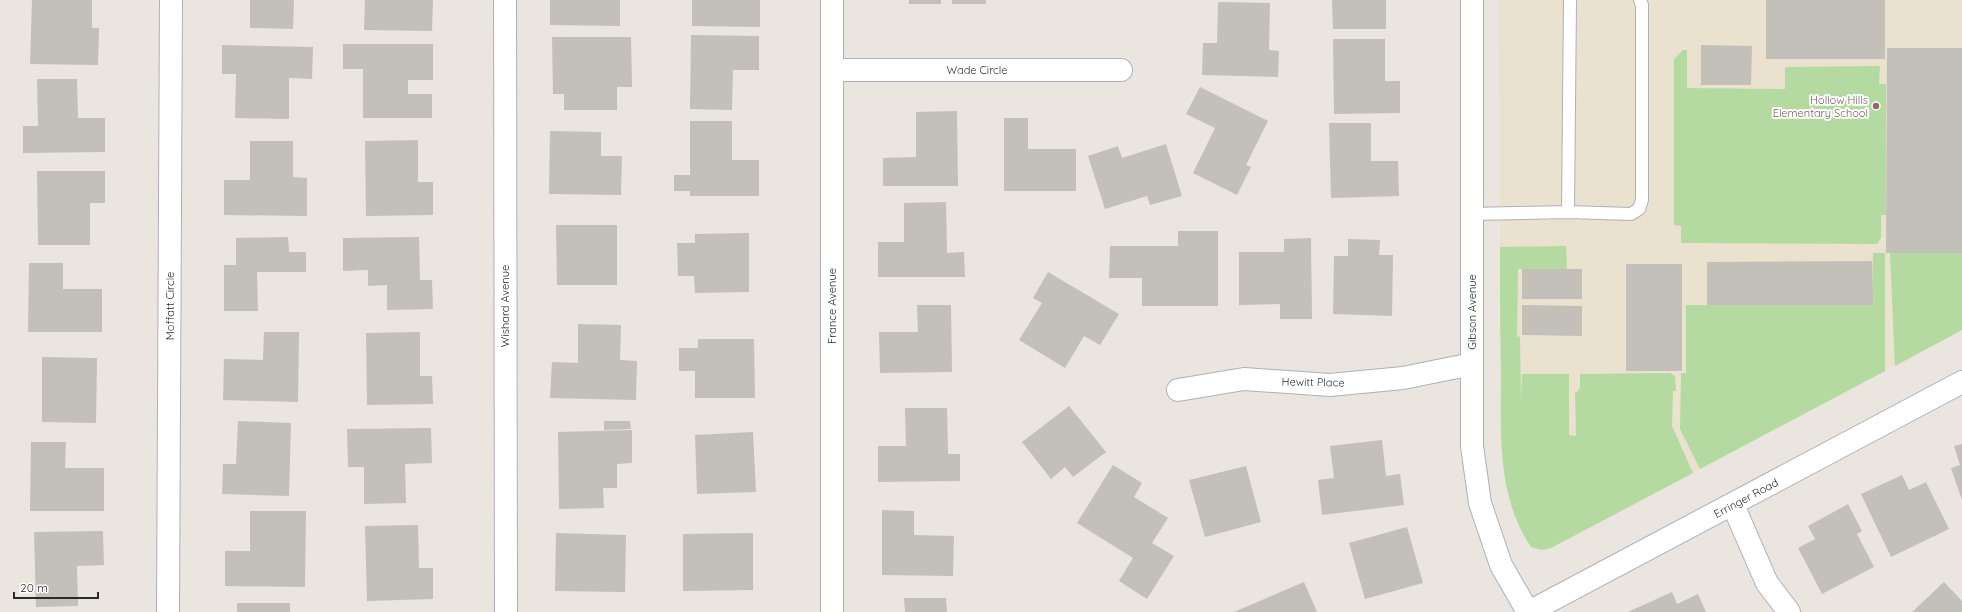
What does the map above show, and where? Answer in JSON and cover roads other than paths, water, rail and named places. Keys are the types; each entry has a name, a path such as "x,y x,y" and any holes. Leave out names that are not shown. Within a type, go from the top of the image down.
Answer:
{"street":[{"name":"Moffatt Circle","path":"168,612 171,0"},
{"name":"Wishard Avenue","path":"505,0 506,612"},
{"name":"France Avenue","path":"832,0 832,612"},
{"name":"Gibson Avenue","path":"1472,0 1472,446 1480,503 1501,565 1529,612"},
{"name":"Wade Circle","path":"832,70 1122,70"},
{"name":"Hewitt Place","path":"1178,390 1244,380 1330,385 1403,378 1472,364"},
{"name":"Erringer Road","path":"1529,612 1733,505 1962,382"},
{"path":"1733,505 1767,583 1789,612"}],"lane":[{"path":"1568,212 1570,0"},
{"path":"1472,214 1568,212 1632,214 1639,209 1642,200 1642,5 1640,0"}],"place":[{"name":"Hollow Hills Elementary School","path":"1876,106"}]}
